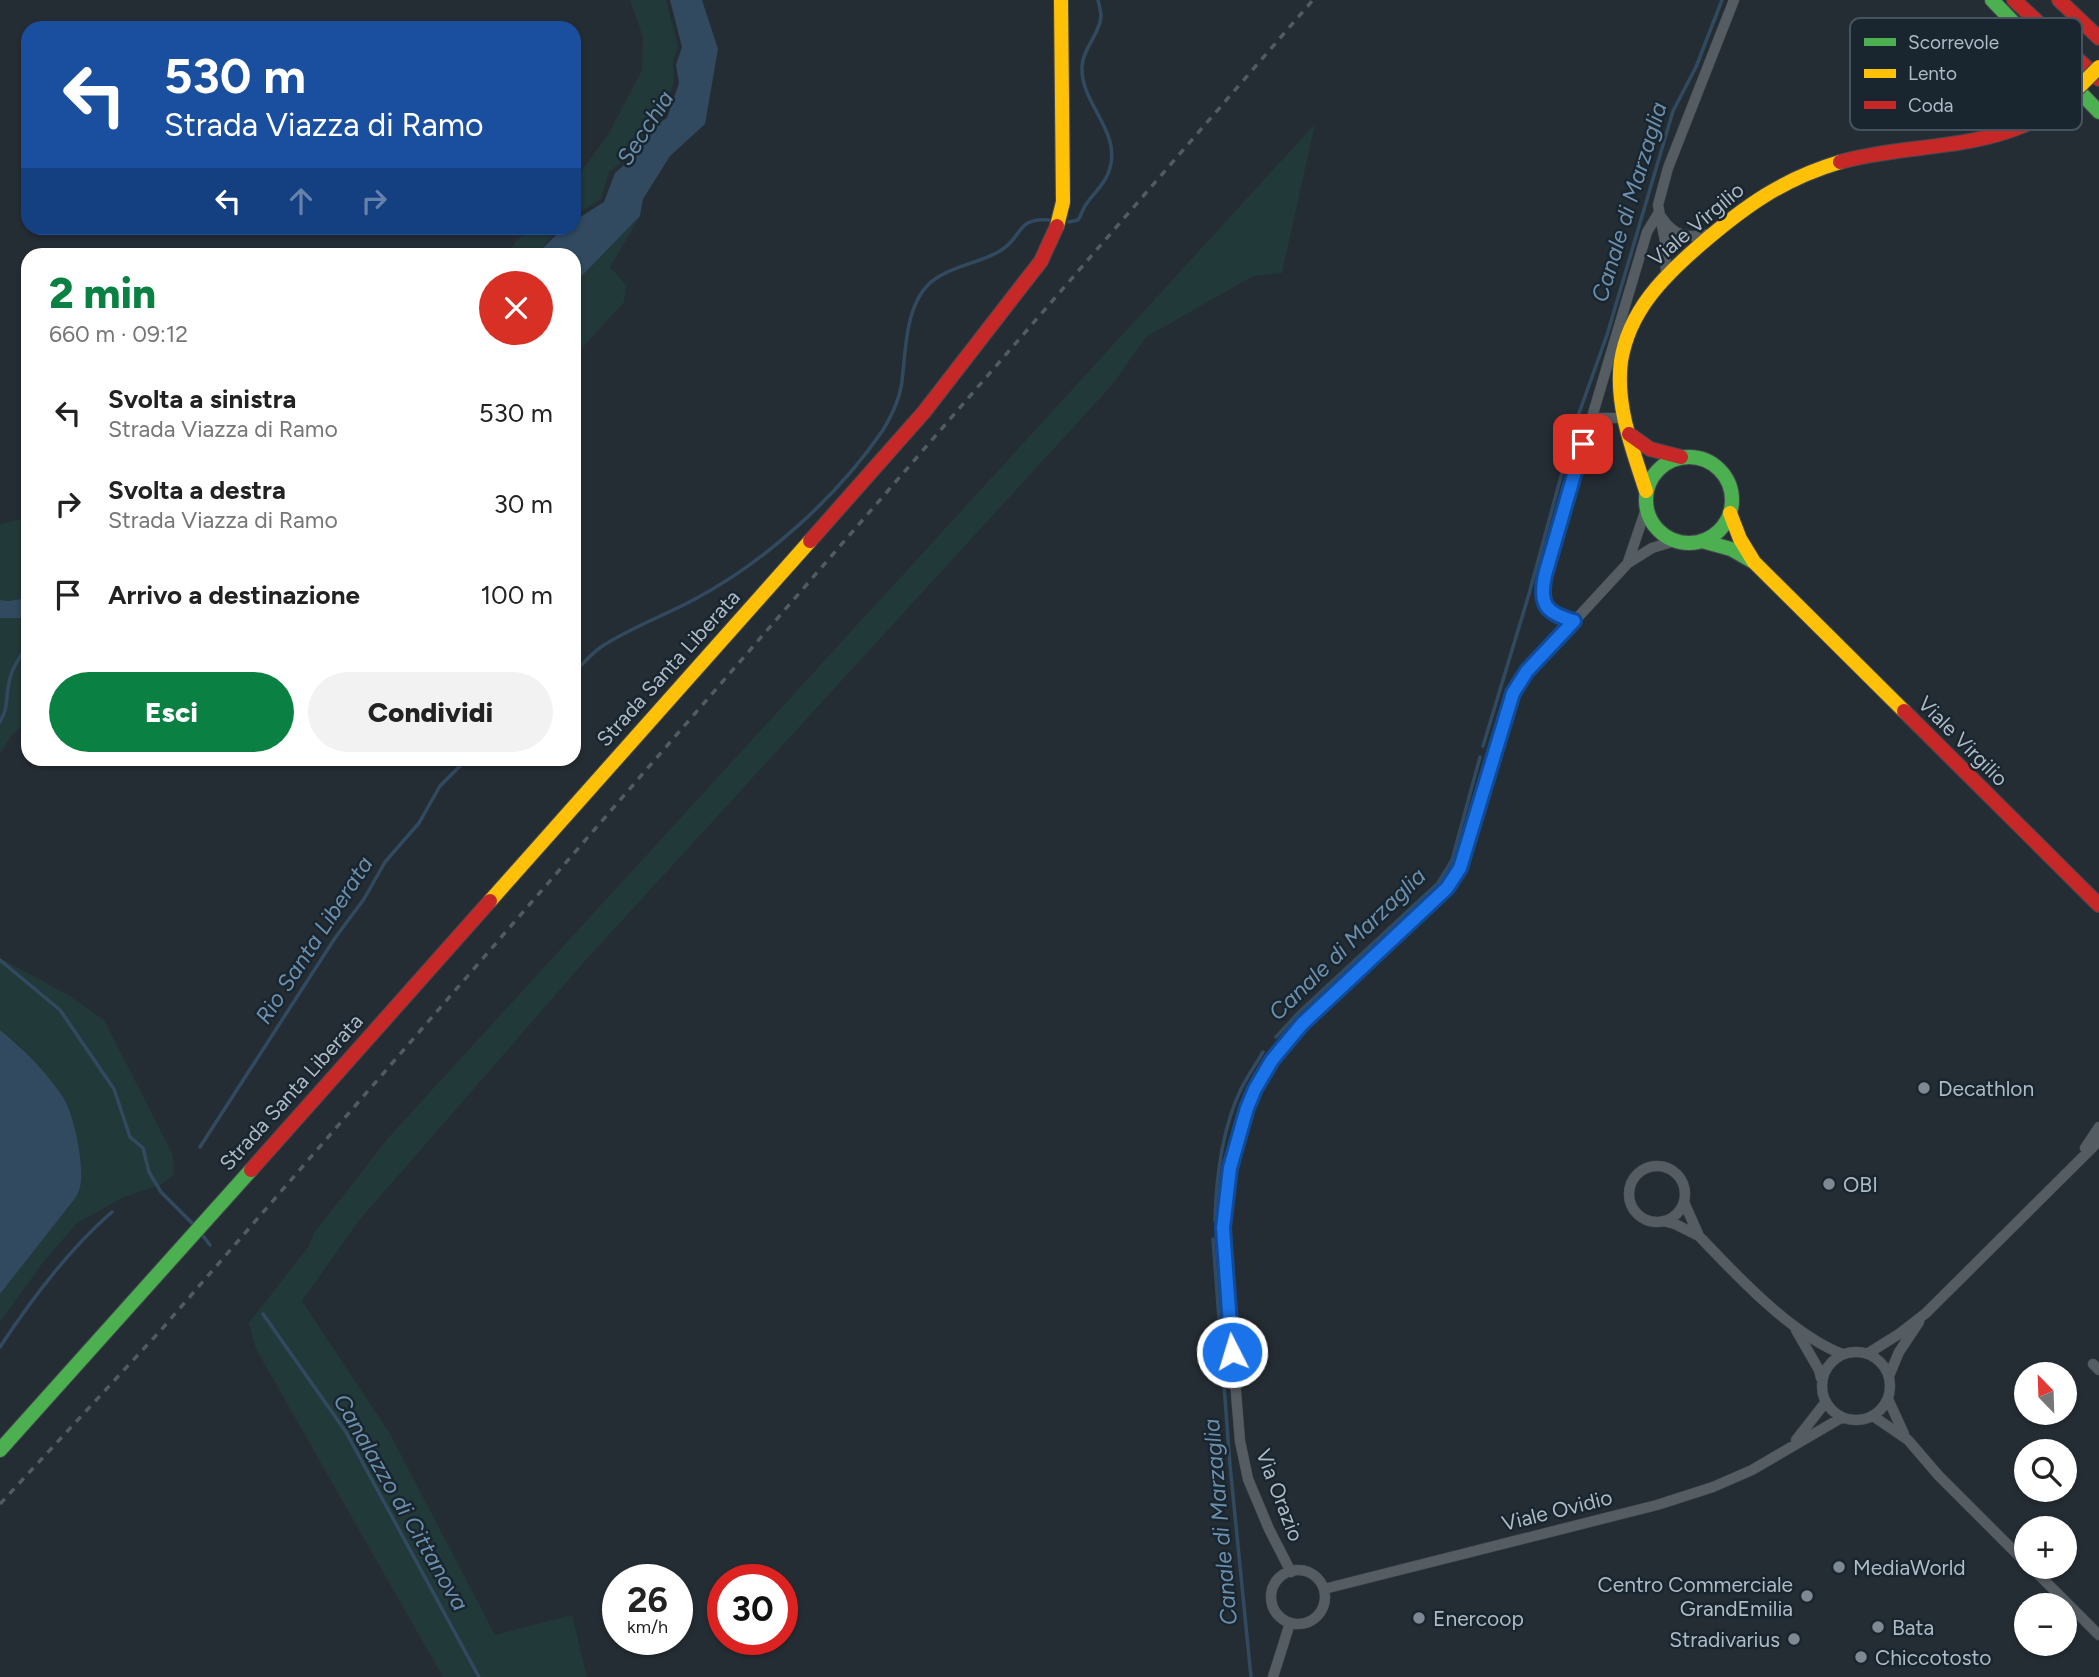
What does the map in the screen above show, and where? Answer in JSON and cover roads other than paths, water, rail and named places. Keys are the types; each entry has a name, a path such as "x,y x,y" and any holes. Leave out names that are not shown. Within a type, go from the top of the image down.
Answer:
{"main road":[{"name":"Strada Santa Liberata","path":"0,1450 924,412 1041,261 1054,236 1063,202 1061,0"},
{"path":"1992,0 2009,18"},
{"path":"2014,0 2033,18"},
{"path":"2059,0 2078,18"},
{"path":"2082,22 2099,38"},
{"path":"2082,63 2099,79"},
{"name":"Viale Virgilio","path":"2082,84 2099,66"},
{"path":"2082,95 2099,113"},
{"name":"Viale Virgilio","path":"1646,491 1623,418 1620,376 1627,338 1641,305 1665,274 1756,200 1822,167 1874,153 1971,141 2015,130"},
{"path":"1629,434 1650,449 1704,459 1724,474 1731,489 1730,513 1719,530 1702,541 1675,541 1660,532 1646,509 1646,491 1650,481 1663,465 1682,457"},
{"name":"Viale Virgilio","path":"1730,513 1754,562 2099,905"},
{"name":"Viale Virgilio","path":"1702,541 1731,549 1754,562"},
{"name":"Viale Virgilio","path":"2083,890 2099,916"}],"street":[{"path":"1665,274 1665,241 1659,212 1660,196 1668,168 1734,0"},
{"path":"1659,212 1673,231 1680,235 1696,237 1713,233"},
{"path":"1574,621 1551,612 1544,603 1542,593 1545,575 1647,232 1659,212"},
{"path":"1591,418 1623,418"},
{"name":"Via Orazio","path":"1628,563 1646,509"},
{"name":"Via Orazio","path":"1291,1572 1248,1479 1238,1417 1223,1228 1230,1168 1244,1119 1264,1073 1302,1024 1453,880 1467,850 1506,708 1527,671 1628,563 1652,548 1675,541"},
{"path":"2070,1169 2099,1127"},
{"path":"1867,1354 1926,1313 2099,1141"},
{"path":"1684,1202 1676,1214 1656,1222 1642,1218 1632,1208 1630,1187 1637,1175 1648,1168 1662,1167 1669,1170 1682,1183 1684,1202 1699,1236"},
{"path":"1662,1221 1675,1224 1699,1236 1789,1321 1811,1339 1842,1354"},
{"path":"1789,1321 1807,1346 1819,1370 1825,1403 1841,1418 1852,1421 1873,1416 1882,1409 1888,1399 1889,1376 1899,1352 1926,1313"},
{"path":"1821,1381 1828,1365 1842,1354 1851,1352 1867,1354 1877,1359 1889,1376"},
{"path":"1888,1399 1908,1440"},
{"name":"Viale Ovidio","path":"1791,1445 1825,1403"},
{"path":"1873,1416 1908,1440 1939,1476 2014,1550"},
{"name":"Viale Ovidio","path":"1324,1590 1657,1505 1737,1477 1841,1418"},
{"path":"1291,1572 1307,1572 1315,1576 1324,1590 1324,1606 1315,1619 1299,1625 1276,1614 1271,1598 1276,1581 1291,1572"},
{"path":"2043,1579 2099,1635"},
{"path":"1273,1677 1290,1623"}],"water":[{"path":"670,0 702,0 718,49 705,124 670,156 643,199 640,216 581,277 581,248 543,248 556,235 581,235 581,217 604,202 615,173 641,151 650,129 667,118 679,83 676,65 682,47"},
{"path":"21,599 21,618 0,618 0,600"},
{"path":"0,1030 34,1061 63,1097 78,1141 81,1178 80,1189 74,1199 0,1294"}],"waterway":[{"name":"Rio Santa Liberata","path":"1069,222 1078,220 1105,181 1112,157 1106,130 1083,80 1083,59 1100,23 1098,0"},
{"name":"Canale di Marzaglia","path":"1578,416 1607,335 1673,111 1696,67 1722,0"},
{"name":"Rio Santa Liberata","path":"581,665 612,640 695,599 748,566 822,503 865,455 892,413 901,388 912,312 925,288 943,274 1003,249 1031,221 1049,220"},
{"name":"Canale di Marzaglia","path":"1483,746 1529,594 1572,436"},
{"name":"Canalazzo di Cittanova","path":"0,722 6,707 12,673 21,656"},
{"name":"Canale di Marzaglia","path":"1276,1037 1299,1012 1438,883 1452,860 1480,757"},
{"name":"Rio Santa Liberata","path":"200,1147 335,938 364,899 385,862 419,823 440,786 460,766"},
{"name":"Canalazzo di Cittanova","path":"0,960 60,1010 114,1089 130,1137 143,1148 149,1172 161,1192 195,1226"},
{"name":"Canale di Marzaglia","path":"1215,1221 1219,1171 1229,1120 1241,1089 1263,1052"},
{"name":"Rio Santa Liberata","path":"0,1347 52,1275 112,1212"},
{"name":"Canalazzo di Cittanova","path":"200,1232 210,1245"},
{"name":"Canale di Marzaglia","path":"1213,1239 1230,1465 1251,1677"},
{"name":"Canalazzo di Cittanova","path":"263,1314 346,1432 479,1677"}],"railway":[{"path":"0,1504 161,1330 1313,0"}],"place":[{"name":"Decathlon","path":"1924,1088"},
{"name":"OBI","path":"1829,1184"},
{"name":"MediaWorld","path":"1839,1567"},
{"name":"Centro Commerciale GrandEmilia","path":"1807,1596"},
{"name":"Enercoop","path":"1419,1618"},
{"name":"Bata","path":"1878,1627"},
{"name":"Stradivarius","path":"1794,1639"},
{"name":"Chiccotosto","path":"1861,1657"}],"water label":[{"name":"Secchia","path":"645,128"}]}
